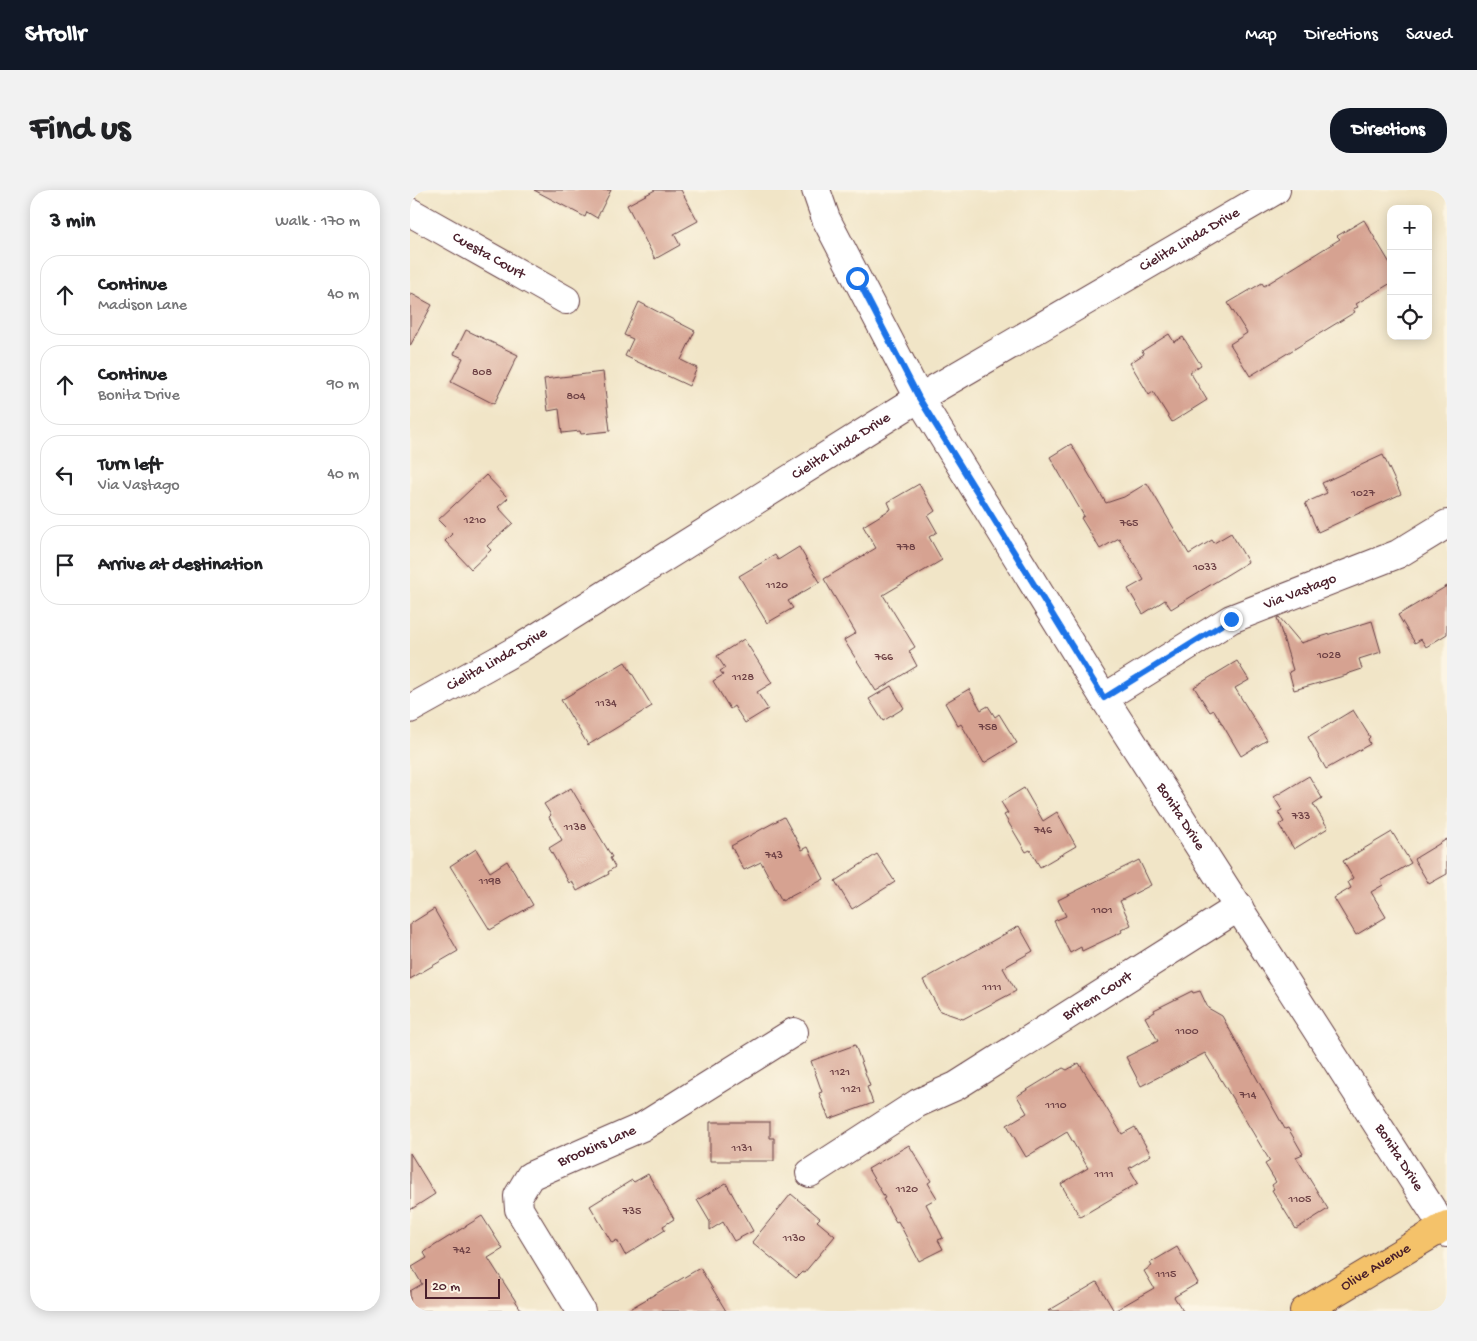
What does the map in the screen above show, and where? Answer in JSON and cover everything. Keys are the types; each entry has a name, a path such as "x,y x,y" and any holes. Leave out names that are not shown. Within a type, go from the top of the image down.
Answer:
{"main road":[{"name":"Olive Avenue","path":"1304,1311 1446,1228"}],"street":[{"name":"Bonita Drive","path":"816,190 826,219 919,398 1104,698 1446,1228"},
{"name":"Cielita Linda Drive","path":"410,709 520,648 919,398 1276,190"},
{"name":"Cuesta Court","path":"410,212 566,300"},
{"name":"Via Vastago","path":"1104,698 1231,619 1398,554 1447,524"},
{"name":"Britem Court","path":"810,1173 918,1103 956,1086 1239,908"},
{"name":"Brookins Lane","path":"581,1311 519,1208 518,1196 530,1176 642,1127 794,1032"}],"building":[{"path":"534,190 611,190 597,218 587,212 585,217"},
{"path":"655,190 681,190 698,221 674,234 680,245 655,259 627,205"},
{"path":"1364,220 1387,258 1387,285 1356,304 1358,307 1353,309 1355,312 1250,376 1230,344 1247,333 1228,303 1262,283 1264,286 1340,239 1337,236"},
{"path":"410,293 432,305 410,346"},
{"path":"639,302 695,331 681,360 697,368 689,386 625,356 633,339 624,335"},
{"path":"466,330 518,355 494,404 451,382 463,358 454,354"},
{"path":"1169,334 1174,342 1183,337 1201,365 1190,372 1207,400 1172,422 1153,392 1149,395 1130,363 1144,354 1142,351"},
{"path":"603,372 610,431 581,434 580,431 562,433 559,409 548,411 544,379"},
{"path":"1071,444 1106,503 1124,497 1147,483 1189,554 1212,540 1214,543 1231,533 1248,562 1171,609 1165,600 1143,614 1128,589 1144,580 1119,538 1100,549 1081,518 1084,516 1050,457"},
{"path":"1383,455 1401,494 1318,532 1305,503 1327,493 1322,483"},
{"path":"486,475 508,498 498,507 513,523 487,546 491,550 471,569 445,541 452,534 438,520"},
{"path":"919,484 935,511 928,516 937,532 929,537 942,560 883,595 915,647 909,651 917,666 876,691 844,640 856,633 824,579 876,548 863,526 891,509 888,502"},
{"path":"799,547 820,582 788,601 793,608 767,623 739,576 775,555 778,560"},
{"path":"1447,586 1447,634 1426,647 1421,639 1415,643 1398,615"},
{"path":"1279,617 1301,643 1372,621 1381,652 1359,659 1362,669 1294,690 1289,672 1293,670 1277,618"},
{"path":"744,639 772,683 757,692 768,709 745,723 734,706 730,709 713,681 723,675 720,671 725,668 717,656"},
{"path":"1237,661 1249,680 1235,688 1267,740 1241,756 1214,710 1210,712 1194,687"},
{"path":"625,662 652,706 588,745 561,700"},
{"path":"891,686 904,708 883,721 869,699"},
{"path":"969,689 981,710 988,706 995,717 999,714 1017,743 984,763 961,724 958,726 945,703"},
{"path":"1353,710 1370,737 1368,739 1370,744 1326,769 1308,737"},
{"path":"1309,776 1322,798 1313,804 1328,828 1294,849 1279,825 1284,822 1278,812 1282,810 1274,797"},
{"path":"571,788 612,857 610,858 615,867 608,872 609,874 577,891 572,881 569,883 549,848 562,840 544,804"},
{"path":"1024,788 1043,821 1057,812 1076,846 1040,867 1030,850 1026,852 1004,815 1008,813 1001,802"},
{"path":"784,817 802,850 808,847 824,879 782,901 761,862 744,870 731,846"},
{"path":"1392,832 1411,863 1381,881 1383,885 1371,892 1386,917 1356,935 1334,898 1351,888 1348,882 1353,878 1343,861"},
{"path":"1447,839 1447,874 1429,884 1414,859"},
{"path":"476,849 490,872 507,861 533,905 490,930 450,866"},
{"path":"877,854 895,882 852,909 835,881"},
{"path":"1139,860 1151,885 1120,901 1131,925 1121,930 1122,932 1082,951 1081,947 1070,953 1054,921 1066,916 1058,900"},
{"path":"434,909 458,951 410,979 410,924"},
{"path":"1019,926 1033,951 1003,968 1016,991 963,1019 940,1011 923,980"},
{"path":"1192,991 1193,993 1200,991 1208,1008 1222,1016 1285,1129 1288,1128 1303,1154 1296,1157 1328,1209 1296,1229 1272,1190 1274,1189 1272,1185 1276,1182 1265,1164 1270,1161 1205,1053 1141,1086 1126,1057 1158,1041 1145,1017 1155,1012 1154,1010"},
{"path":"855,1045 870,1086 867,1087 873,1103 829,1119 819,1093 822,1092 811,1061"},
{"path":"1079,1063 1122,1134 1135,1127 1151,1155 1129,1168 1138,1183 1080,1217 1061,1184 1088,1168 1067,1132 1026,1157 1007,1125 1027,1113 1017,1096 1063,1068 1067,1070"},
{"path":"710,1122 770,1122 770,1138 774,1138 774,1161 710,1161"},
{"path":"909,1145 931,1181 928,1183 937,1198 926,1204 943,1238 938,1240 943,1249 919,1261 868,1169"},
{"path":"410,1153 435,1194 410,1210"},
{"path":"648,1174 674,1219 663,1226 665,1230 625,1255 617,1240 612,1243 590,1206 632,1180 634,1182"},
{"path":"726,1183 753,1231 734,1241 723,1222 710,1230 710,1222 697,1200"},
{"path":"791,1194 820,1218 817,1221 835,1236 804,1273 802,1272 796,1278 752,1242"},
{"path":"482,1216 503,1249 488,1258 522,1311 410,1311 410,1291 422,1284 412,1267 427,1258 424,1253 426,1251"},
{"path":"1177,1247 1198,1283 1174,1297 1183,1311 1114,1311 1154,1288 1144,1271 1152,1266 1150,1263"},
{"path":"700,1268 726,1311 626,1311"},
{"path":"1097,1282 1114,1311 1048,1311"}],"route":[{"path":"857,278 919,398 1104,698 1231,619"}]}
